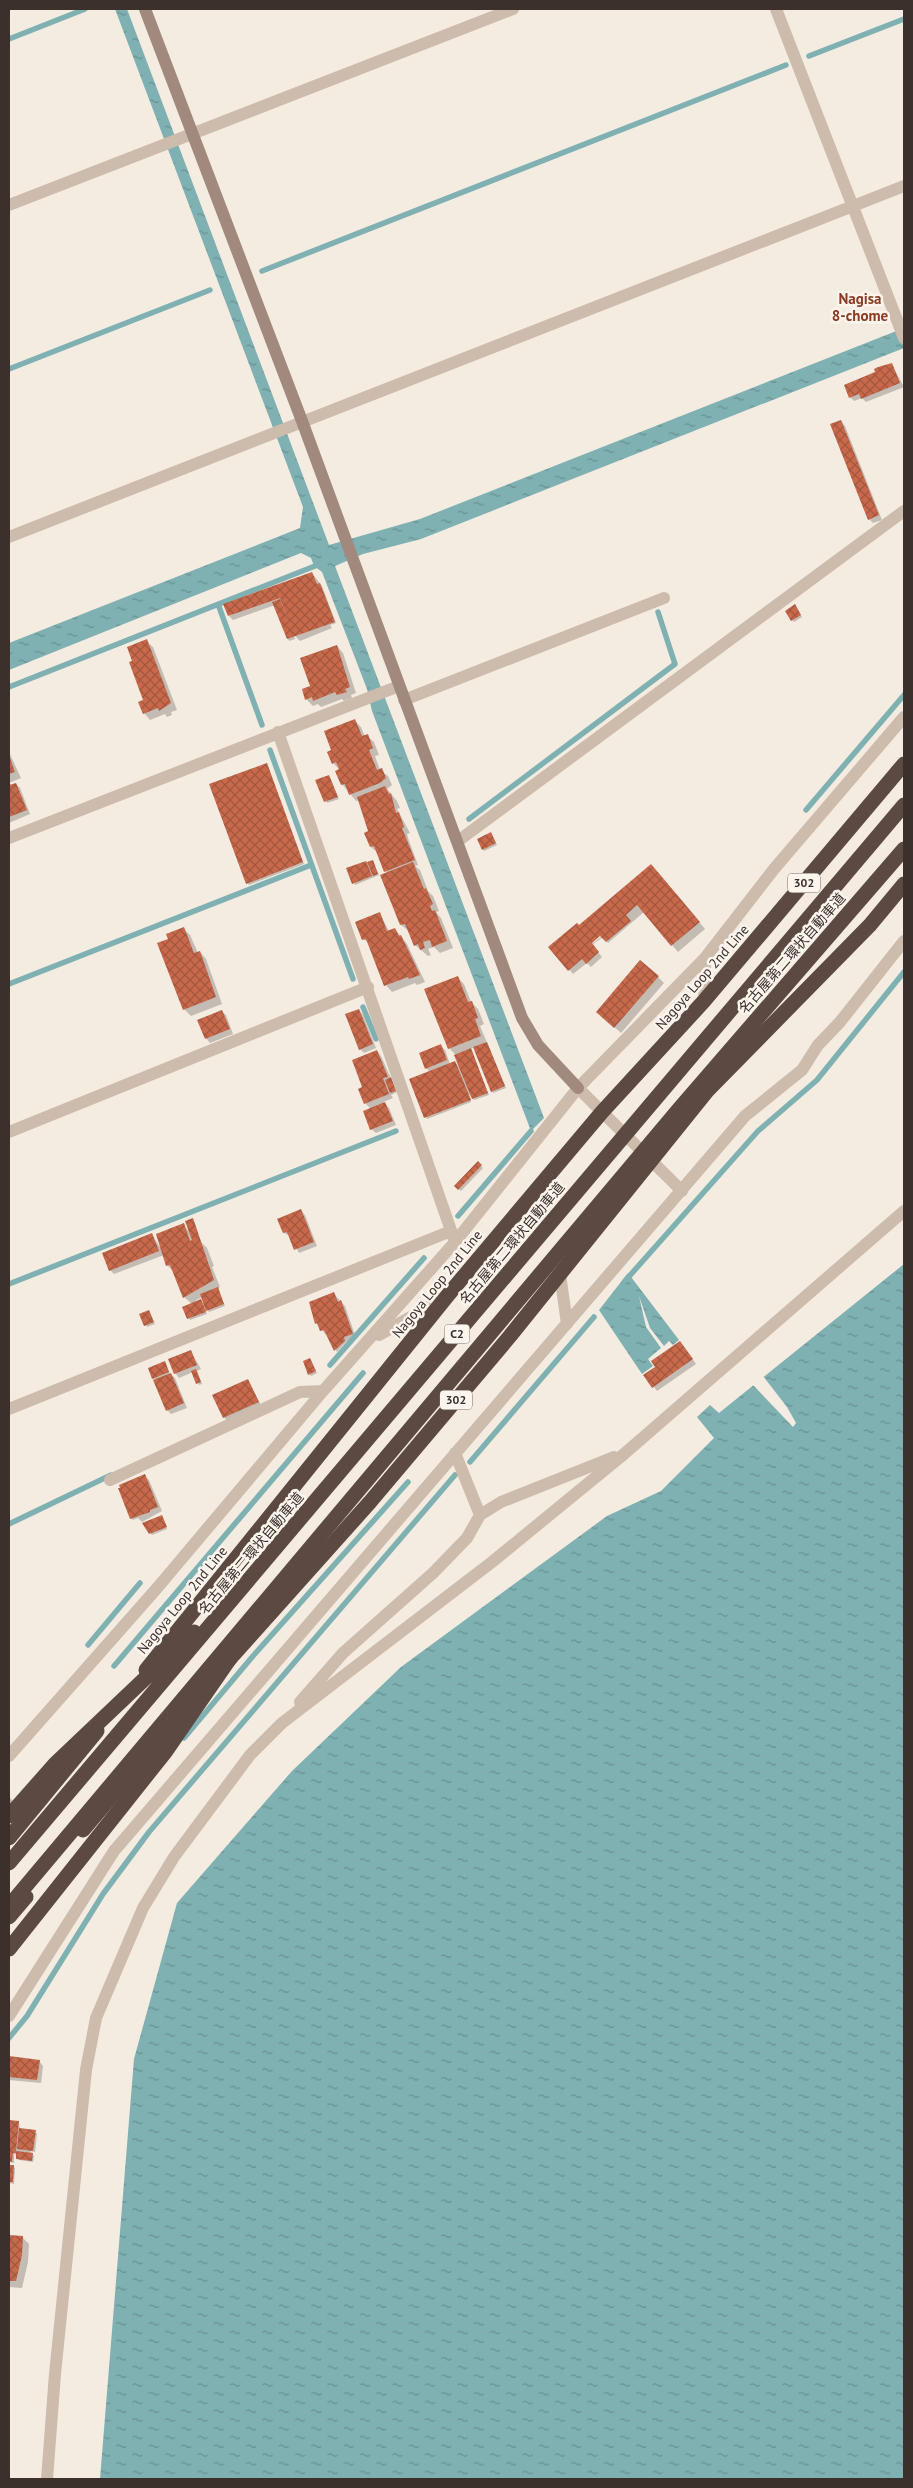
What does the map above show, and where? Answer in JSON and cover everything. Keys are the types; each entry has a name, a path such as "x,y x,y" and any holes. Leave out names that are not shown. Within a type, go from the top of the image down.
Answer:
{"highway":[{"name":"Nagoya Loop 2nd Line","path":"9,1838 125,1697 448,1295 602,1112 704,1002 904,764"},
{"name":"名古屋第二環状自動車道","path":"9,1863 904,805"},
{"name":"名古屋第二環状自動車道","path":"9,1906 679,1108 904,849"},
{"name":"302","path":"9,1917 197,1696 370,1502 560,1274 708,1091 870,924 904,884"},
{"path":"9,1816 55,1764 251,1578"},
{"path":"9,1949 166,1751 282,1582"}],"street":[{"path":"145,9 187,136 296,424 354,564 393,688 404,700 458,841 522,1018 538,1045 578,1088 682,1191"},
{"path":"9,206 513,9"},
{"path":"776,9 902,332"},
{"path":"9,536 904,186"},
{"path":"458,841 904,510"},
{"path":"404,700 664,598"},
{"path":"9,838 393,688"},
{"path":"9,1756 158,1587 578,1088 705,958 774,869 904,717"},
{"path":"278,732 453,1236"},
{"path":"9,2016 114,1851 745,1116 802,1070 818,1046 840,1022 904,941"},
{"path":"704,1002 705,958"},
{"path":"9,1132 368,988"},
{"path":"282,1723 492,1562 624,1454 904,1211"},
{"path":"9,1409 453,1236"},
{"path":"560,1274 567,1324"},
{"path":"356,1354 387,1329 448,1295"},
{"path":"110,1480 300,1392 323,1391"},
{"path":"455,1453 480,1514"},
{"path":"47,2479 55,2374 86,2070 96,2018 143,1908 174,1857 239,1769 343,1653 433,1573 460,1545 480,1514 501,1502 624,1454"}],"water":[{"path":"115,9 127,9 329,545 420,519 904,328 904,348 421,539 363,554 335,566 544,1118 531,1131 372,711 367,689 322,572 314,566 311,558 301,553 9,670 9,643 300,528 303,507"},
{"path":"904,1264 904,2479 100,2479 134,2059 177,1903 292,1771 401,1667 607,1516 661,1491 714,1438 697,1417 710,1405 719,1413"},
{"path":"628,1273 679,1340 673,1345 669,1341 664,1346 650,1328 639,1296 646,1327 661,1348 648,1359 653,1366 642,1374 599,1310"}],"pier":[{"path":"763,1376 787,1407 796,1423 793,1427 753,1385"}],"building":[{"path":"892,363 900,383 861,399 859,394 849,398 844,385 875,372 874,369 878,367"},
{"path":"841,420 879,515 868,520 830,424"},
{"path":"312,572 317,584 320,583 335,622 287,639 272,602 280,599 290,625 280,598 228,616 223,604"},
{"path":"795,604 801,615 791,621 785,611"},
{"path":"147,639 171,703 159,711 158,708 143,714 138,702 143,700 129,662 132,661 127,647"},
{"path":"337,645 350,687 345,689 347,692 337,695 335,692 313,701 312,697 305,700 302,689 310,686 300,658"},
{"path":"355,719 362,736 368,734 373,748 369,750 377,770 382,768 386,778 380,783 349,795 345,784 341,785 335,771 339,769 336,762 332,764 327,752 331,750 324,731"},
{"path":"9,755 15,772 9,774"},
{"path":"267,763 303,862 246,884 209,784"},
{"path":"329,775 338,797 324,802 315,780"},
{"path":"16,783 27,810 9,817 9,785"},
{"path":"385,786 389,794 391,793 396,813 399,812 404,827 402,828 415,860 384,872 374,846 370,847 364,833 368,831 357,797"},
{"path":"491,832 496,843 482,850 477,839"},
{"path":"373,860 378,874 373,876 367,862"},
{"path":"366,861 372,876 352,884 346,868"},
{"path":"413,862 424,889 426,888 433,904 430,906 432,911 435,910 447,941 432,947 430,940 423,942 425,948 420,950 418,944 414,946 405,924 400,925 380,875"},
{"path":"651,864 700,922 671,946 637,905 626,915 631,921 606,942 600,936 592,943 599,952 586,964 582,959 568,971 548,947 577,923 579,925"},
{"path":"380,912 387,931 395,928 399,936 401,935 420,975 409,979 408,977 384,986 366,939 362,940 355,922"},
{"path":"184,927 194,953 200,951 216,997 183,1010 157,943 168,939 166,934"},
{"path":"640,960 659,976 614,1028 596,1012"},
{"path":"458,976 468,1002 472,1001 478,1018 475,1019 481,1036 448,1049 424,989"},
{"path":"359,1009 373,1044 359,1050 345,1014"},
{"path":"222,1010 230,1029 205,1039 197,1020"},
{"path":"487,1042 505,1086 491,1092 473,1047"},
{"path":"441,1044 447,1060 425,1069 419,1053"},
{"path":"471,1048 488,1093 472,1099 454,1055"},
{"path":"377,1050 388,1077 383,1078 389,1094 364,1104 358,1089 362,1087 352,1060"},
{"path":"455,1061 471,1100 424,1118 409,1079"},
{"path":"391,1077 396,1091 390,1093 385,1080"},
{"path":"385,1102 393,1121 370,1130 363,1111"},
{"path":"478,1161 482,1165 458,1190 454,1186"},
{"path":"301,1209 314,1242 294,1250 287,1232 283,1233 277,1219"},
{"path":"193,1218 214,1280 183,1298 170,1265 166,1266 156,1234 184,1223 190,1241 192,1240 185,1221"},
{"path":"152,1233 159,1251 109,1271 102,1253"},
{"path":"218,1287 224,1304 206,1311 200,1294"},
{"path":"334,1292 338,1302 341,1300 353,1334 344,1337 345,1341 334,1351 324,1330 320,1331 317,1323 315,1324 309,1302"},
{"path":"201,1299 206,1312 187,1319 182,1307"},
{"path":"149,1310 154,1322 144,1326 139,1314"},
{"path":"680,1341 693,1359 652,1388 643,1375 655,1367 651,1361"},
{"path":"191,1350 197,1365 174,1374 168,1359"},
{"path":"310,1358 316,1371 308,1375 303,1361"},
{"path":"165,1361 169,1372 152,1379 148,1368"},
{"path":"196,1369 201,1382 196,1384 191,1371"},
{"path":"171,1373 184,1403 166,1411 153,1380"},
{"path":"248,1379 259,1402 223,1418 212,1395"},
{"path":"145,1474 158,1507 130,1519 118,1488 120,1488 119,1485"},
{"path":"162,1515 167,1527 149,1534 142,1523"},
{"path":"9,2056 40,2060 37,2080 9,2077"},
{"path":"9,2120 19,2121 16,2151 33,2153 32,2161 16,2159 16,2153 13,2153 12,2162 9,2161"},
{"path":"19,2128 36,2130 33,2151 17,2149"},
{"path":"9,2165 14,2165 13,2182 9,2182"},
{"path":"9,2235 23,2236 22,2255 16,2281 9,2281"}],"waterway":[{"path":"9,39 85,9"},
{"path":"809,56 904,19"},
{"path":"262,271 786,65"},
{"path":"9,369 210,290"},
{"path":"9,687 320,564"},
{"path":"218,604 262,725"},
{"path":"469,819 675,664 658,612"},
{"path":"806,810 904,695"},
{"path":"270,750 353,979"},
{"path":"9,984 311,865"},
{"path":"625,1281 758,1131 817,1080 904,972"},
{"path":"363,1007 376,1039"},
{"path":"9,1284 396,1131"},
{"path":"458,1216 531,1131"},
{"path":"330,1365 424,1258"},
{"path":"470,1462 594,1317"},
{"path":"114,1666 363,1373"},
{"path":"9,1524 111,1475"},
{"path":"9,2038 27,2016 103,1894 149,1832 455,1475"},
{"path":"184,1738 253,1656 408,1482"},
{"path":"88,1645 140,1583"}],"district":[{"name":"Nagisa 8-chome","path":"860,308"}]}
